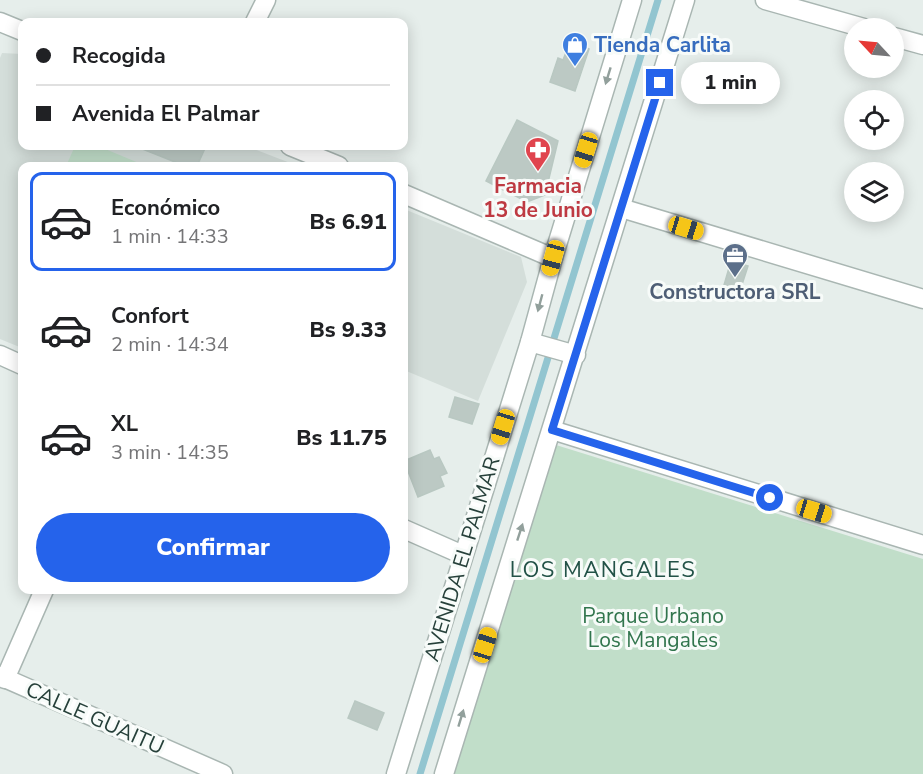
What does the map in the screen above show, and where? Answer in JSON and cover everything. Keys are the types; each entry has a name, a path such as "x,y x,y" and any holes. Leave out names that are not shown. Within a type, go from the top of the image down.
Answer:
{"street":[{"path":"257,18 266,0"},
{"name":"AVENIDA EL PALMAR","path":"396,774 463,555 535,344 553,258 632,0"},
{"path":"444,774 552,430 570,354 621,208 685,0"},
{"path":"765,0 844,22"},
{"path":"0,22 18,29"},
{"path":"904,40 923,45"},
{"path":"300,150 329,162"},
{"path":"408,196 553,258"},
{"path":"621,208 923,299"},
{"path":"535,344 570,354"},
{"path":"0,355 18,363"},
{"path":"552,430 923,545"},
{"path":"408,531 463,555"},
{"path":"3,678 42,594"},
{"name":"CALLE GUAITU","path":"3,678 223,774"}],"shaded area":[{"path":"2,53 18,54 18,150 256,150 288,162 18,162 18,346 0,339 0,58"},
{"path":"408,211 521,257 527,282 478,401 408,372"}],"green space":[{"path":"73,150 108,150 136,162 68,162"},
{"name":"Parque Urbano Los Mangales","path":"556,445 923,559 923,774 454,774"}],"building":[{"path":"570,42 589,49 575,91 550,82 558,58 563,60"},
{"path":"517,120 558,141 545,195 527,202 486,181"},
{"path":"145,150 204,150 199,162 175,162"},
{"name":"Constructora SRL","path":"731,261 748,266 738,297 722,292"},
{"path":"455,397 479,404 472,424 449,417"},
{"path":"430,450 434,459 439,457 447,473 440,476 444,486 418,497 408,471 408,459"},
{"path":"355,701 384,713 377,730 348,718"}],"waterway":[{"path":"420,774 658,0"}],"place":[{"name":"Tienda Carlita","path":"575,68"},
{"name":"Farmacia 13 de Junio","path":"538,173"},
{"name":"Constructora SRL","path":"735,279"}],"district":[{"name":"LOS MANGALES","path":"603,569"}],"route":[{"path":"660,83 552,430 770,498"}]}
